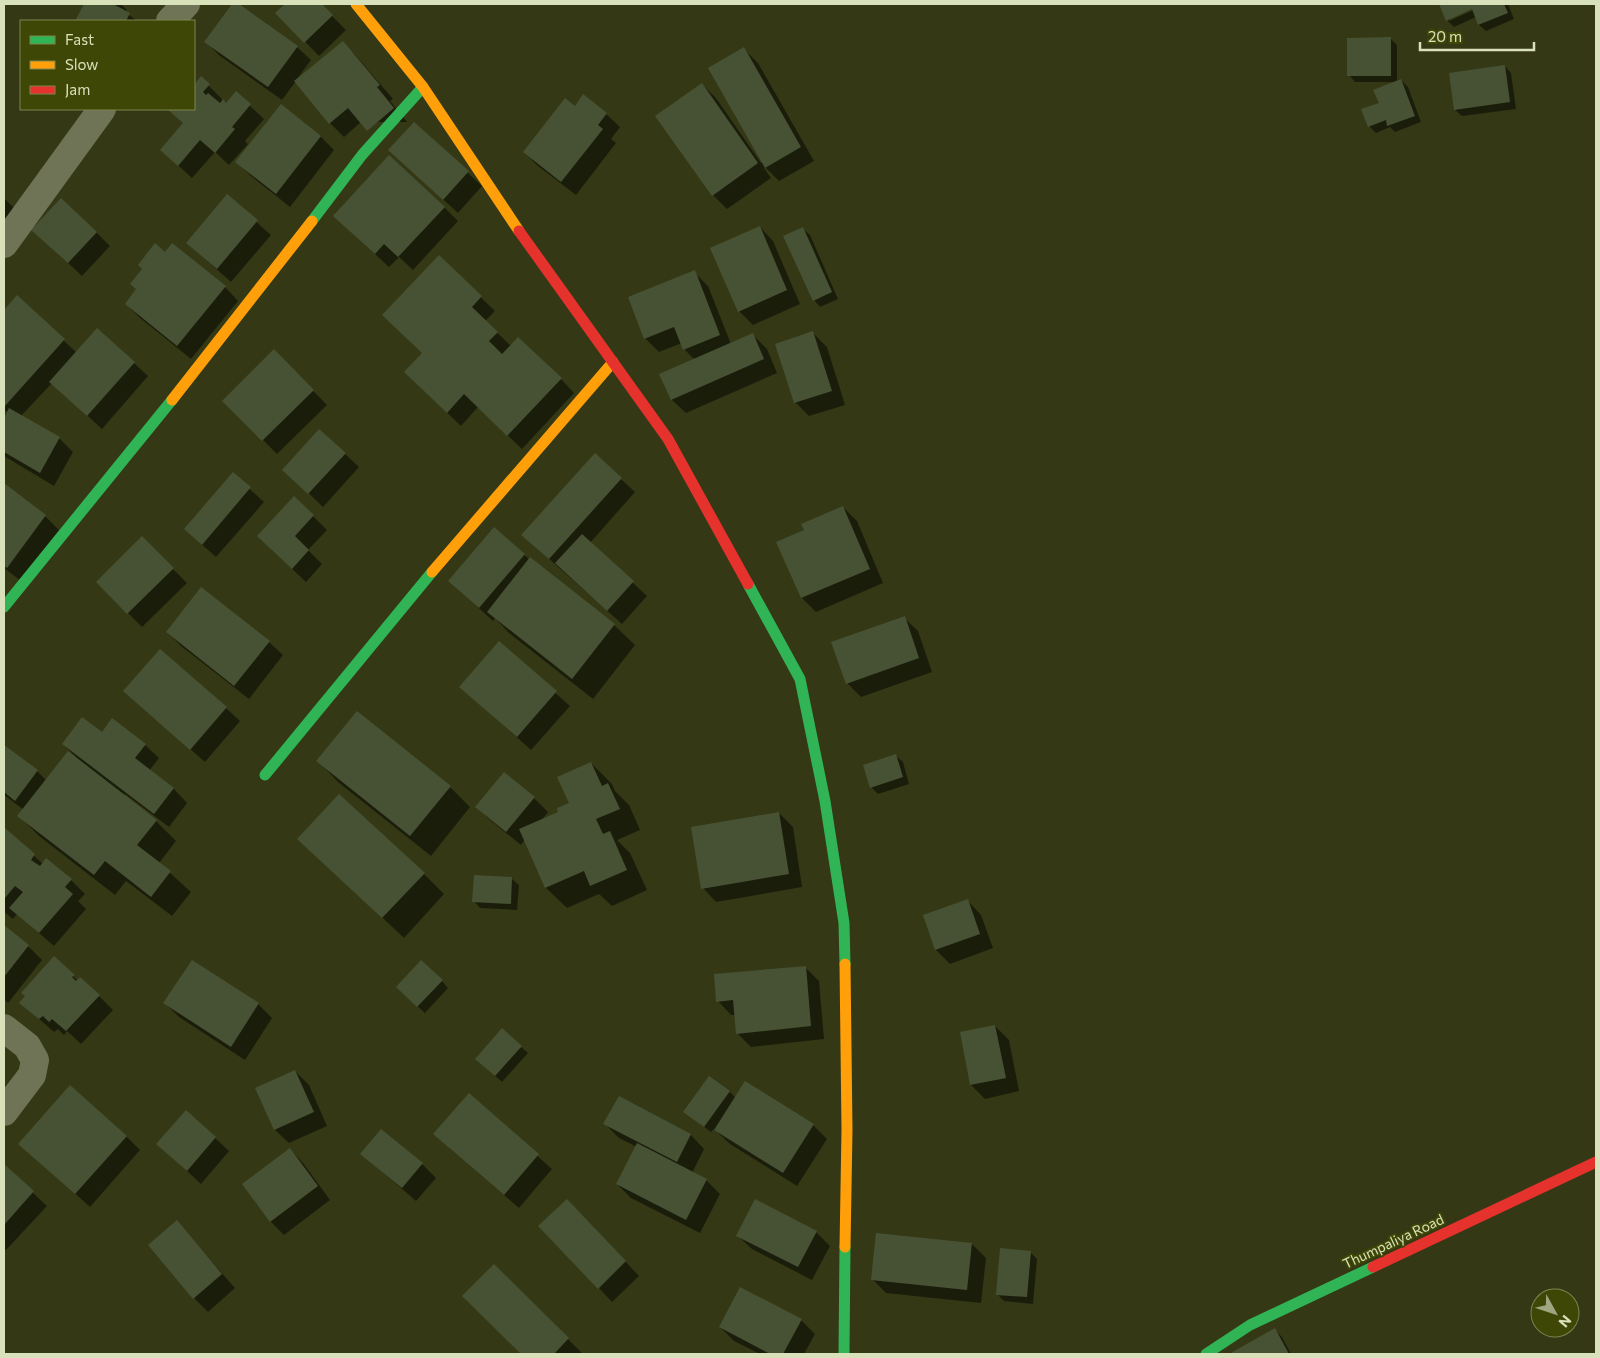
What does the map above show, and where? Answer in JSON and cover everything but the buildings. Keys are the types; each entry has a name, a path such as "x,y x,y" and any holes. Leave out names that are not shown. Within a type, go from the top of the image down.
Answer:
{"street":[{"path":"171,20 186,4"},
{"path":"356,4 423,87 504,211 668,439 800,679 825,801 844,923 847,1130 844,1354"},
{"path":"4,607 213,349 362,155 423,87"},
{"path":"4,244 101,110"},
{"path":"266,775 462,536 613,362"},
{"path":"4,1028 27,1046 35,1060 32,1075 4,1112"},
{"name":"Thumpaliya Road","path":"1206,1354 1250,1325 1596,1162"}],"traffic: fast":[{"path":"312,221 362,155 423,87"},
{"path":"4,607 172,400"},
{"path":"265,775 432,572"},
{"path":"748,584 800,679 825,801 844,923 845,964"},
{"path":"844,1354 845,1247"},
{"path":"1206,1354 1250,1325 1373,1267"}],"traffic: slow":[{"path":"356,4 423,87 519,231"},
{"path":"172,400 312,221"},
{"path":"432,572 613,362"},
{"path":"845,964 847,1130 845,1247"}],"traffic: jam":[{"path":"519,231 668,439 748,584"},
{"path":"1373,1267 1596,1162"}]}
